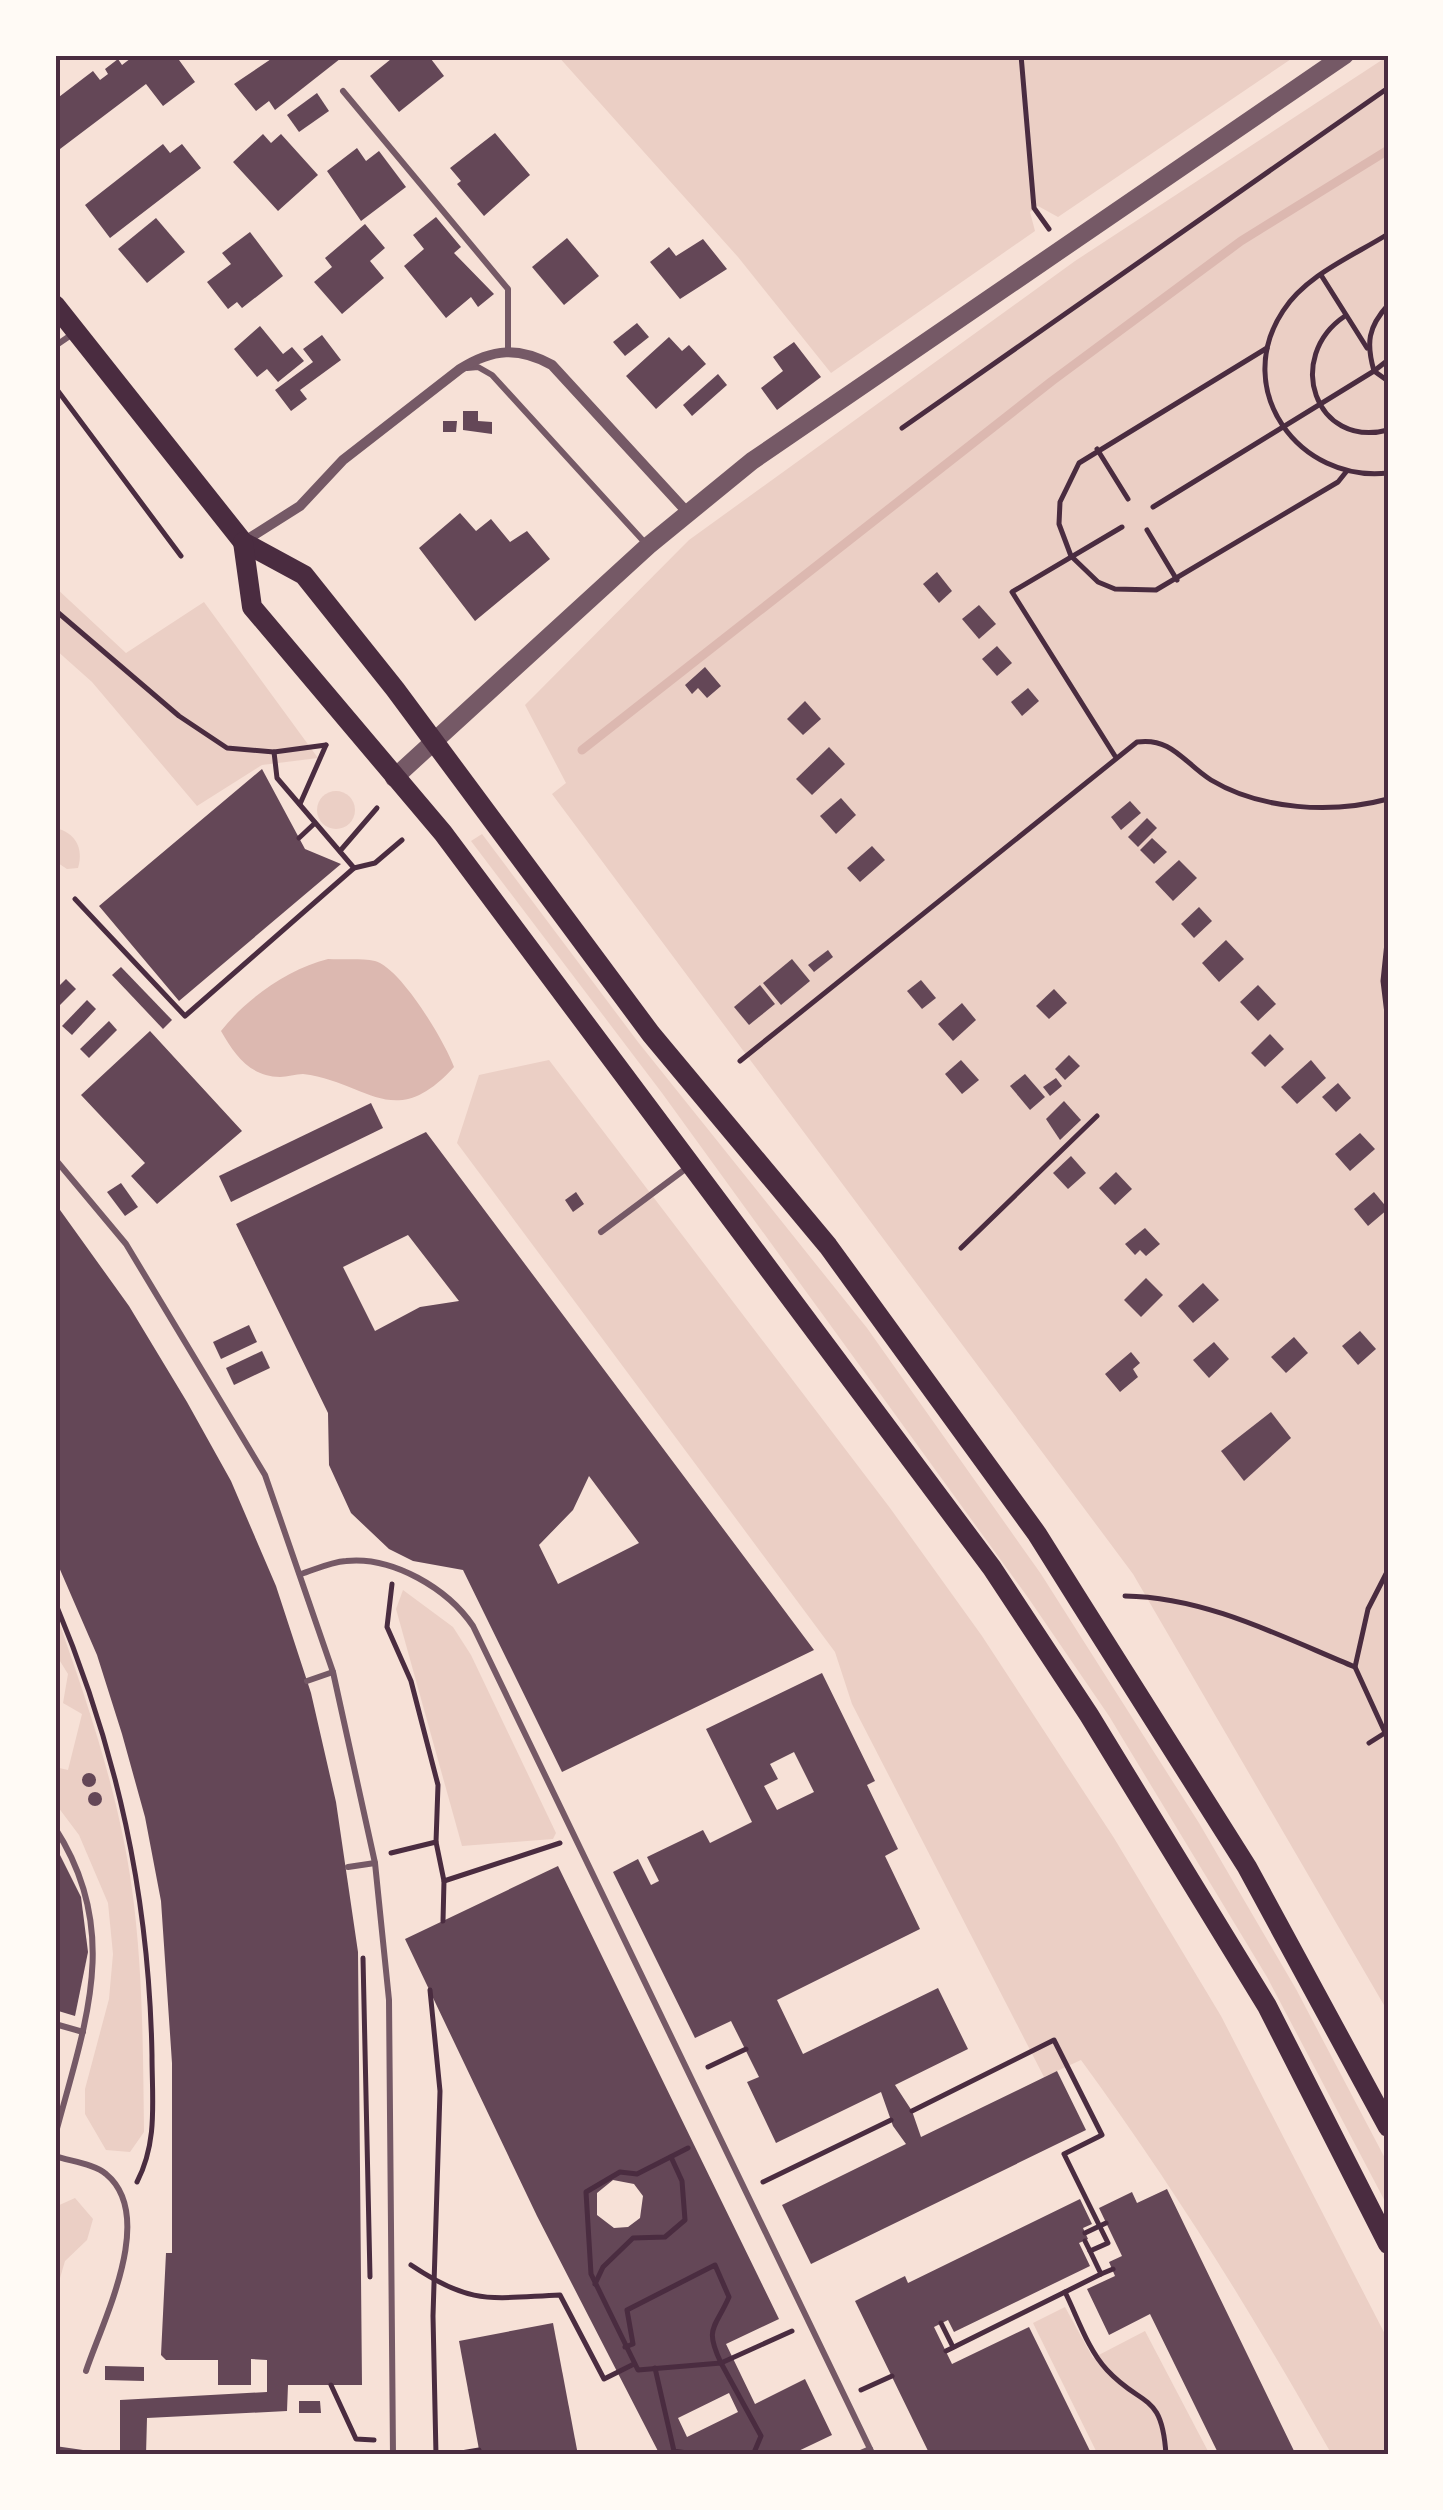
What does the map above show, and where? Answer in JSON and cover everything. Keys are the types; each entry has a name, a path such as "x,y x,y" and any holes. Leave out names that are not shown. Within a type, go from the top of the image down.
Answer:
{"main road":[{"path":"55,306 243,542 304,575 651,1034 828,1246 1037,1534 1247,1866 1388,2126"},
{"path":"243,542 252,607 443,833 629,1076 691,1166 992,1568 1090,1715 1266,2006 1388,2244"}],"street":[{"path":"394,778 687,512 806,423 1345,55"},
{"path":"243,542 300,506 342,460 460,368 480,356 508,350 531,354 552,366 687,512"}],"lane":[{"path":"342,91 508,289 508,350"},
{"path":"55,346 76,332"},
{"path":"460,368 478,367 492,375 648,546"},
{"path":"55,1159 126,1244 265,1476 333,1672 374,1859 389,2000 393,2455"},
{"path":"601,1232 691,1166"},
{"path":"302,1574 344,1561 396,1571 432,1585 462,1610 871,2452 856,2455"},
{"path":"307,1682 333,1672"},
{"path":"55,1828 81,1878 96,1953 82,2032 55,2136"},
{"path":"348,1867 374,1859"},
{"path":"55,2024 82,2032"},
{"path":"55,2156 106,2172 126,2202 128,2250 86,2370"}],"path":[{"path":"1021,55 1034,208 1049,229"},
{"path":"902,428 1388,88"},
{"path":"1388,234 1321,275 1285,307 1268,348 1266,390 1282,428 1308,455 1346,472 1388,474"},
{"path":"1321,275 1367,348 1374,371 1388,381"},
{"path":"1367,348 1370,330 1388,306"},
{"path":"1344,316 1330,326 1312,354 1313,388 1320,404 1344,426 1361,432 1388,430"},
{"path":"1268,348 1079,463 1060,502 1059,524 1070,556 1098,582 1115,589 1156,590 1338,482 1346,472"},
{"path":"1153,508 1388,360"},
{"path":"55,387 181,556"},
{"path":"1097,449 1128,499"},
{"path":"1116,756 1012,592 1122,527"},
{"path":"1147,530 1178,580"},
{"path":"55,610 178,716 227,748 274,752 326,745 300,804"},
{"path":"740,1062 1138,742 1153,740 1167,744 1213,781 1245,795 1323,808 1388,799"},
{"path":"274,752 277,778 354,868"},
{"path":"340,851 376,808"},
{"path":"298,838 316,823"},
{"path":"76,898 185,1016 354,868 375,863 402,840"},
{"path":"1388,933 1383,981 1388,1022"},
{"path":"961,1248 1096,1116"},
{"path":"1369,1743 1387,1735 1355,1667 1368,1608 1388,1570"},
{"path":"396,1571 387,1598 386,1627 411,1681 438,1786 436,1842 444,1880 442,1921"},
{"path":"1126,1596 1182,1601 1355,1667"},
{"path":"55,1602 100,1719 124,1799 148,1942 151,2155 126,2202"},
{"path":"444,1880 572,1838"},
{"path":"374,1859 436,1842"},
{"path":"363,1956 370,2284"},
{"path":"430,1990 440,2091 436,2455"},
{"path":"912,2110 1054,2040 1102,2135 1064,2154 1108,2242 1090,2252"},
{"path":"689,2076 746,2049"},
{"path":"745,2190 891,2120"},
{"path":"688,2148 637,2174 620,2172 586,2192 587,2239 596,2284 638,2370 721,2363 775,2340"},
{"path":"596,2284 603,2267 633,2238 665,2238 684,2220 682,2181 671,2157"},
{"path":"1101,2274 1086,2237 1106,2223"},
{"path":"392,2252 435,2280 475,2298 504,2301 560,2295 604,2380 634,2364"},
{"path":"625,2347 632,2344 627,2310 715,2265 729,2297 712,2325 712,2342 761,2436 753,2455"},
{"path":"946,2351 1113,2268"},
{"path":"1065,2292 1107,2370 1153,2403 1164,2427 1166,2455"},
{"path":"941,2323 953,2348"},
{"path":"655,2368 674,2451 700,2455"},
{"path":"845,2397 892,2376"},
{"path":"331,2384 356,2439 392,2442"},
{"path":"372,2421 373,2455"},
{"path":"449,2455 479,2450"}],"shaded area":[{"path":"557,55 1297,55 1058,217 1038,206 1030,212 1035,231 831,373 738,257"},
{"path":"1388,56 1388,2012 1133,1574 552,794 566,783 525,705 689,540 1075,261"},
{"path":"55,587 126,653 204,602 318,758 262,765 197,806 92,682 55,649"},
{"path":"336,791 349,797 355,810 349,823 336,829 323,823 317,810 323,797"},
{"path":"55,828 68,833 76,842 80,854 78,868 67,869 55,861"},
{"path":"482,834 638,1042 867,1328 1041,1574 1199,1823 1296,1989 1388,2164 1388,2207 1267,1977 1109,1716 1029,1599 662,1093 471,841"},
{"path":"328,959 375,961 397,977 421,1007 454,1067 433,1087 397,1100 303,1074 269,1076 244,1063 221,1031 269,987"},
{"path":"549,1060 890,1508 982,1636 1114,1838 1221,2016 1388,2340 1388,2455 1332,2455 1213,2254 1081,2060 1044,2077 852,1704 835,1652 457,1143 479,1075"},
{"path":"403,1590 453,1627 471,1655 556,1833 553,1839 462,1846 396,1609"},
{"path":"55,1611 110,1783 132,1889 140,1980 144,2132 130,2152 106,2150 85,2114 85,2089 109,1999 113,1954 108,1903 79,1835 55,1803 55,1767 68,1770 82,1714 63,1703 68,1674 55,1653"},
{"path":"75,2198 93,2219 87,2240 65,2261 55,2295 55,2207"},
{"path":"1065,2307 1093,2358 1145,2331 1210,2455 1098,2455 1033,2323"}],"building":[{"path":"135,55 186,55 179,60 195,82 163,106 146,84 60,149 55,143 55,100 93,71 100,80 108,74 105,69 118,59 122,65"},
{"path":"277,55 345,55 275,110 269,101 256,111 234,84"},
{"path":"396,55 428,55 444,76 399,112 370,76"},
{"path":"317,93 329,111 299,132 287,115"},
{"path":"495,133 530,175 484,216 457,184 461,181 450,168"},
{"path":"263,134 271,143 281,134 318,175 278,211 233,162"},
{"path":"163,144 170,153 182,144 201,168 110,238 85,205"},
{"path":"357,148 366,161 379,151 406,187 361,221 327,171"},
{"path":"436,217 461,247 454,253 494,294 478,307 471,297 446,318 404,266 424,249 413,235"},
{"path":"156,218 185,252 147,283 118,249"},
{"path":"365,224 385,248 370,261 384,278 342,314 314,282 332,267 325,258"},
{"path":"250,232 283,276 242,308 237,302 228,309 207,282 231,264 222,253"},
{"path":"567,238 599,276 564,305 532,267"},
{"path":"703,239 727,269 680,299 650,262 669,247 676,256"},
{"path":"637,323 649,337 625,356 613,342"},
{"path":"260,326 283,354 292,347 304,361 278,382 267,369 257,377 234,349"},
{"path":"322,335 341,360 300,390 307,399 291,411 275,390 313,362 303,349"},
{"path":"669,337 682,351 689,345 706,364 656,409 626,376"},
{"path":"794,342 821,377 777,410 761,388 783,371 773,357"},
{"path":"718,374 727,385 692,416 683,405"},
{"path":"463,411 478,411 478,421 492,422 492,434 463,430"},
{"path":"443,421 457,421 456,432 443,432"},
{"path":"460,513 476,531 491,519 510,542 527,531 550,559 475,621 419,548"},
{"path":"937,572 952,591 939,603 923,584"},
{"path":"979,605 996,624 979,639 962,619"},
{"path":"997,646 1012,663 997,676 982,659"},
{"path":"705,667 721,686 707,698 698,688 692,694 685,685"},
{"path":"1028,688 1039,701 1022,716 1011,702"},
{"path":"805,701 821,719 803,735 787,719"},
{"path":"829,747 845,764 812,795 796,779"},
{"path":"262,769 305,849 341,864 179,1001 99,906"},
{"path":"841,798 856,815 836,834 820,816"},
{"path":"1130,801 1141,813 1121,830 1111,817"},
{"path":"1147,818 1157,828 1138,847 1128,837"},
{"path":"1152,838 1167,852 1154,864 1140,850"},
{"path":"872,846 885,860 860,882 847,868"},
{"path":"1179,860 1197,878 1173,901 1155,882"},
{"path":"1199,907 1212,921 1194,938 1181,924"},
{"path":"1226,940 1244,959 1219,982 1202,963"},
{"path":"828,950 833,957 814,972 808,965"},
{"path":"792,959 810,981 781,1005 763,983"},
{"path":"121,967 172,1020 163,1029 112,975"},
{"path":"66,979 76,989 55,1010 55,990"},
{"path":"921,980 936,998 922,1009 907,991"},
{"path":"760,985 775,1004 749,1025 734,1007"},
{"path":"1258,985 1276,1004 1258,1021 1240,1002"},
{"path":"1054,989 1067,1003 1049,1019 1036,1006"},
{"path":"87,1000 96,1009 72,1035 62,1026"},
{"path":"962,1003 976,1020 953,1041 938,1024"},
{"path":"109,1021 117,1030 89,1058 80,1049"},
{"path":"150,1031 242,1131 157,1204 131,1176 145,1163 81,1095"},
{"path":"1270,1034 1284,1049 1265,1067 1251,1053"},
{"path":"1069,1055 1080,1066 1065,1080 1055,1069"},
{"path":"961,1060 979,1080 962,1094 945,1074"},
{"path":"1311,1060 1326,1078 1297,1104 1281,1087"},
{"path":"1025,1074 1045,1097 1030,1110 1010,1086"},
{"path":"1056,1078 1062,1086 1050,1096 1043,1087"},
{"path":"1338,1083 1351,1098 1336,1112 1322,1097"},
{"path":"1064,1101 1081,1120 1060,1140 1046,1119"},
{"path":"371,1103 383,1128 231,1202 219,1176"},
{"path":"426,1132 814,1650 562,1772 463,1570 413,1561 389,1549 351,1513 329,1465 328,1413 236,1224","holes":["408,1235 459,1301 420,1307 375,1331 343,1267","589,1476 639,1543 558,1584 539,1545 573,1510"]},
{"path":"1360,1133 1375,1149 1350,1171 1335,1154"},
{"path":"1071,1156 1086,1173 1068,1189 1053,1173"},
{"path":"1116,1172 1132,1189 1115,1205 1099,1188"},
{"path":"121,1183 138,1207 125,1216 107,1192"},
{"path":"576,1192 584,1204 573,1212 565,1200"},
{"path":"1374,1192 1388,1209 1368,1226 1354,1209"},
{"path":"55,1203 129,1306 187,1402 231,1481 276,1586 311,1693 336,1802 358,1952 362,2385 288,2385 287,2411 147,2418 146,2455 120,2455 120,2400 267,2392 267,2360 251,2359 251,2385 218,2385 218,2360 166,2360 161,2355 166,2253 172,2253 172,2063 161,1901 145,1817 122,1734 97,1655 55,1558"},
{"path":"1145,1228 1160,1244 1146,1256 1140,1250 1135,1255 1125,1244"},
{"path":"1146,1278 1163,1295 1141,1317 1124,1300"},
{"path":"1203,1283 1219,1300 1193,1323 1178,1306"},
{"path":"249,1325 257,1342 221,1359 213,1342"},
{"path":"1360,1331 1376,1349 1358,1365 1342,1346"},
{"path":"1294,1337 1308,1353 1286,1373 1271,1357"},
{"path":"1214,1342 1229,1359 1209,1378 1193,1360"},
{"path":"262,1351 270,1368 234,1385 226,1368"},
{"path":"1131,1352 1140,1363 1133,1369 1138,1377 1120,1392 1105,1374"},
{"path":"1271,1412 1291,1438 1244,1481 1221,1451"},
{"path":"822,1673 875,1781 867,1785 898,1849 885,1856 920,1929 777,2000 803,2054 938,1988 968,2049 895,2085 912,2111 921,2137 1057,2071 1086,2130 811,2264 782,2205 906,2144 893,2126 881,2092 776,2143 747,2082 759,2077 731,2021 695,2038 613,1872 638,1859 651,1885 659,1881 647,1857 703,1830 710,1843 752,1822 706,1729","holes":["794,1752 814,1792 777,1810 764,1786 778,1779 770,1764"]},
{"path":"89,1773 96,1780 89,1787 82,1780"},
{"path":"95,1792 102,1799 95,1806 88,1799"},
{"path":"55,1845 81,1897 88,1952 75,2016 55,2010"},
{"path":"558,1866 779,2319 726,2344 755,2404 805,2379 832,2435 790,2455 660,2455 537,2216 405,1939","holes":["613,2180 634,2184 643,2196 640,2218 628,2227 614,2228 597,2215 597,2193","729,2393 738,2412 687,2437 678,2418"]},
{"path":"1167,2189 1296,2455 1219,2455 1150,2314 1109,2335 1087,2289 1115,2276 1109,2262 1122,2256 1099,2208 1132,2192 1137,2203"},
{"path":"1080,2199 1092,2224 1083,2228 1088,2239 1079,2243 1090,2266 954,2332 948,2320 934,2327 952,2364 1029,2327 1092,2455 930,2455 855,2301 905,2276 908,2283"},
{"path":"553,2323 578,2455 480,2455 459,2341"},
{"path":"105,2366 144,2367 144,2381 105,2380"},
{"path":"299,2401 320,2401 321,2413 299,2413"},
{"path":"55,2446 104,2453 104,2455 55,2455"}],"waterway":[{"path":"582,750 1052,381 1241,241 1388,150"}]}
